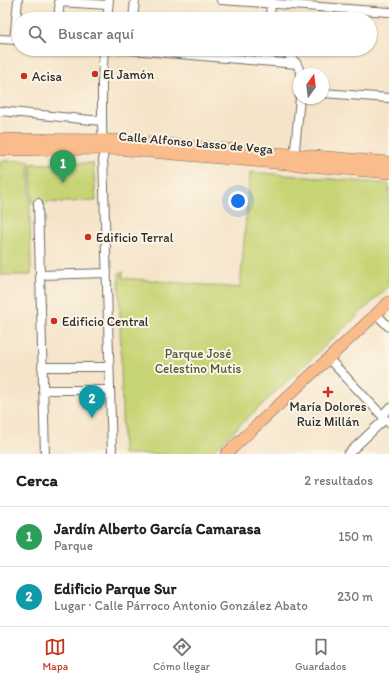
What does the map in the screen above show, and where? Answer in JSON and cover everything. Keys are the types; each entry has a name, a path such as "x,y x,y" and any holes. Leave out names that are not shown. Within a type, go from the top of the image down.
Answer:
{"main road":[{"name":"Calle Alfonso Lasso de Vega","path":"0,139 103,144 116,149 294,160 389,162"},
{"name":"Calle Alfonso Lasso de Vega","path":"0,150 103,144"},
{"name":"Calle Alfonso Lasso de Vega","path":"294,160 389,173"},
{"path":"226,454 389,302"}],"street":[{"path":"18,0 18,12"},
{"path":"134,12 135,0"},
{"path":"221,0 271,2 389,12"},
{"path":"59,12 60,1 108,3"},
{"path":"270,12 271,2"},
{"path":"0,39 12,40"},
{"path":"104,56 102,121 112,454"},
{"path":"198,56 297,64"},
{"path":"266,56 266,62"},
{"path":"290,56 299,68"},
{"path":"329,93 389,98"},
{"path":"294,160 299,104"},
{"path":"0,112 102,121"},
{"path":"38,203 44,454"},
{"path":"40,276 107,273"},
{"path":"376,314 388,325"},
{"path":"328,358 385,419"},
{"path":"42,367 109,367"},
{"path":"43,390 110,390"},
{"path":"348,454 385,419 389,408"}],"green space":[{"path":"29,160 31,275 0,275 0,161"},
{"path":"93,163 96,201 32,203 31,164"},
{"name":"Parque José Celestino Mutis","path":"250,172 389,184 389,286 209,454 123,454 119,273 123,272 123,278 240,288"}],"place":[{"name":"El Jamón","path":"95,74"},
{"name":"Acisa","path":"24,76"},
{"name":"Jardín Alberto García Camarasa","path":"63,183"},
{"name":"Edificio Terral","path":"88,237"},
{"name":"Edificio Central","path":"54,321"},
{"name":"María Dolores Ruiz Millán","path":"328,392"},
{"name":"Edificio Parque Sur","path":"92,418"}]}
